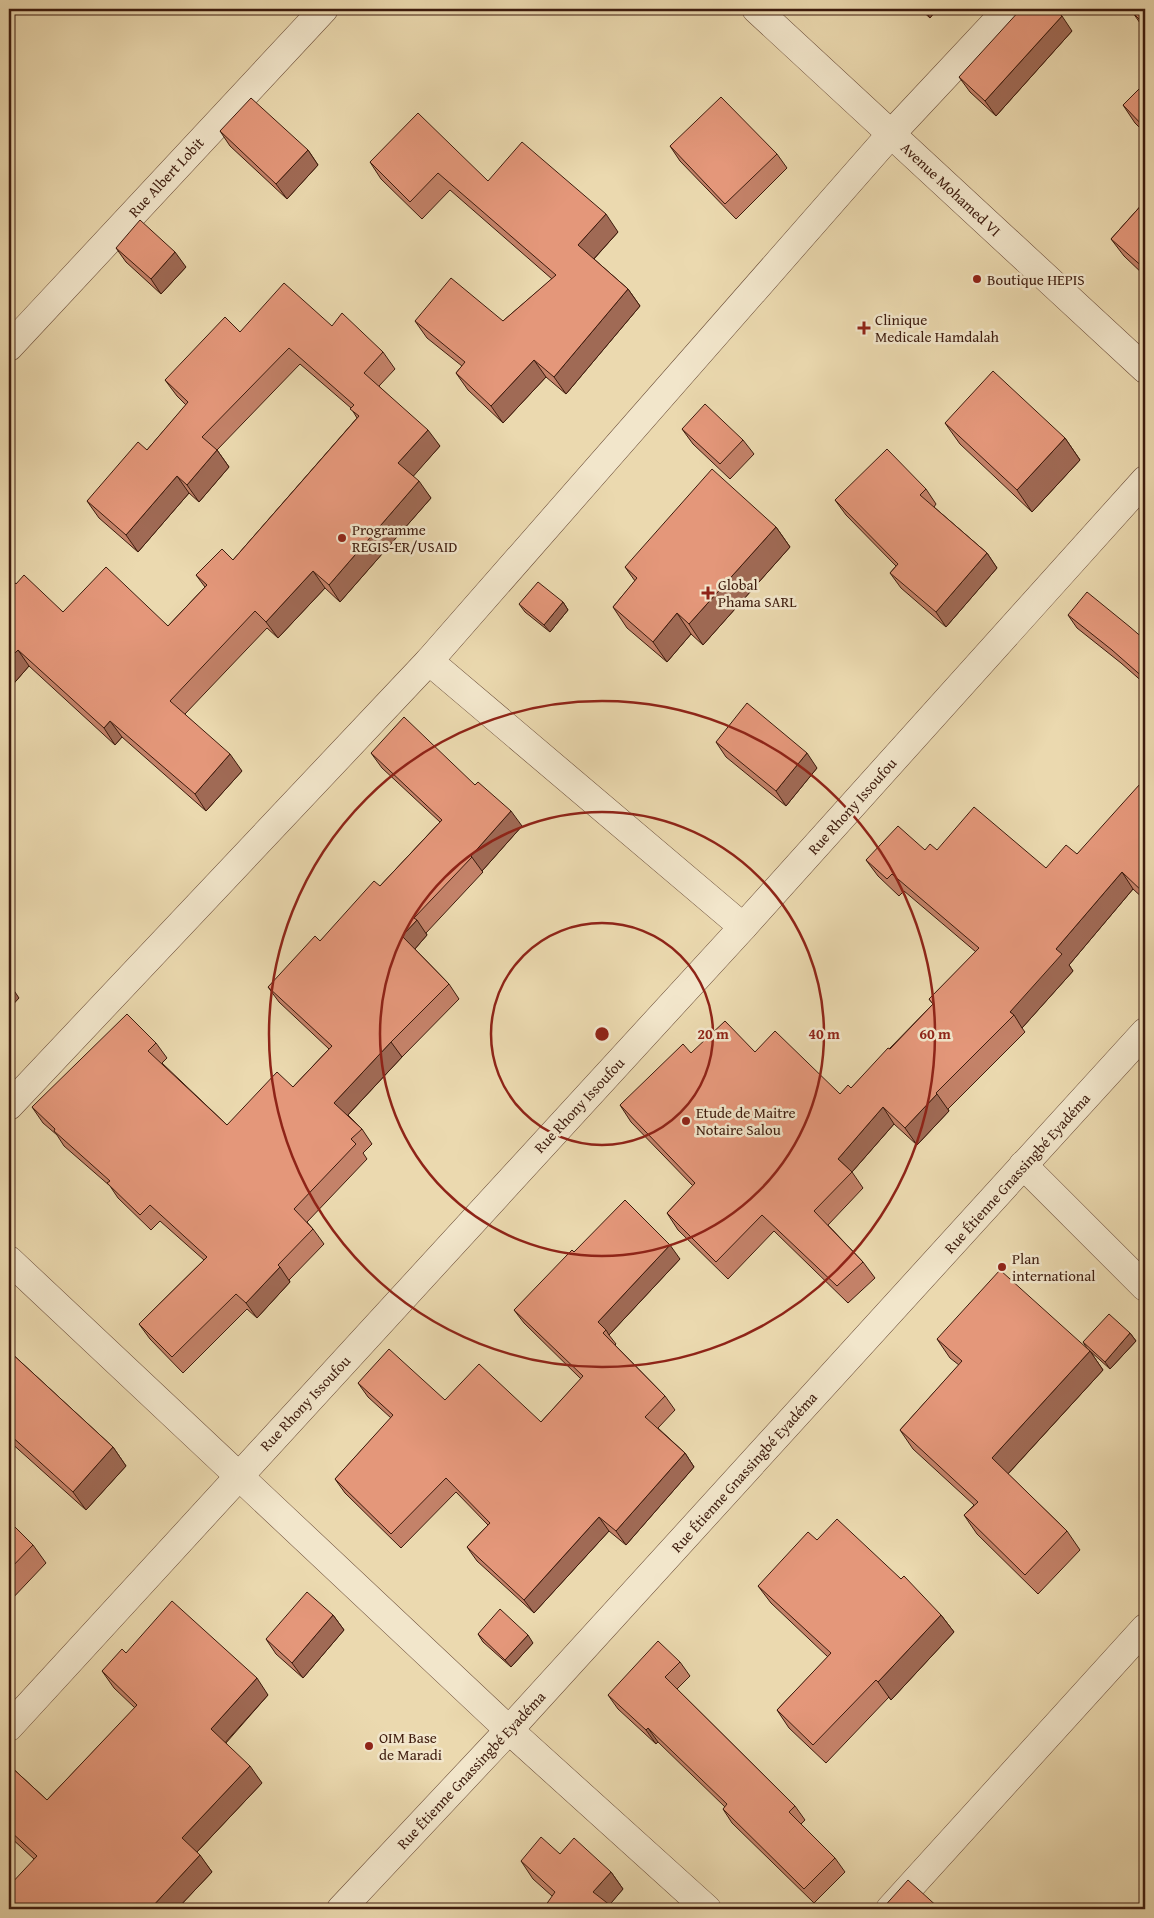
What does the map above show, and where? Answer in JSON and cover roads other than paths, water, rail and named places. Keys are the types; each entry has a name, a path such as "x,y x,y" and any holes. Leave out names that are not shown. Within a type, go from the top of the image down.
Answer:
{"street":[{"name":"Rue Albert Lobit","path":"9,347 324,9"},
{"name":"Avenue Mohamed VI","path":"756,9 1145,369"},
{"path":"9,1106 429,661 891,134 1008,9"},
{"name":"Rue Rhony Issoufou","path":"9,1727 743,926 1145,480"},
{"path":"429,661 743,926"},
{"name":"Rue Étienne Gnassingbé Eyadéma","path":"341,1909 509,1730 1145,1032"},
{"path":"1024,1166 1145,1286"},
{"path":"9,1260 509,1730 707,1909"},
{"path":"890,1909 1145,1628"}],"place":[{"name":"Boutique HEPIS","path":"977,279"},
{"name":"Clinique Medicale Hamdalah","path":"864,328"},
{"name":"Programme REGIS-ER/USAID","path":"342,538"},
{"name":"Global Phama SARL","path":"708,593"},
{"name":"Etude de Maitre Notaire Salou","path":"686,1121"},
{"name":"Plan international","path":"1002,1267"},
{"name":"OIM Base de Maradi","path":"369,1746"}]}
